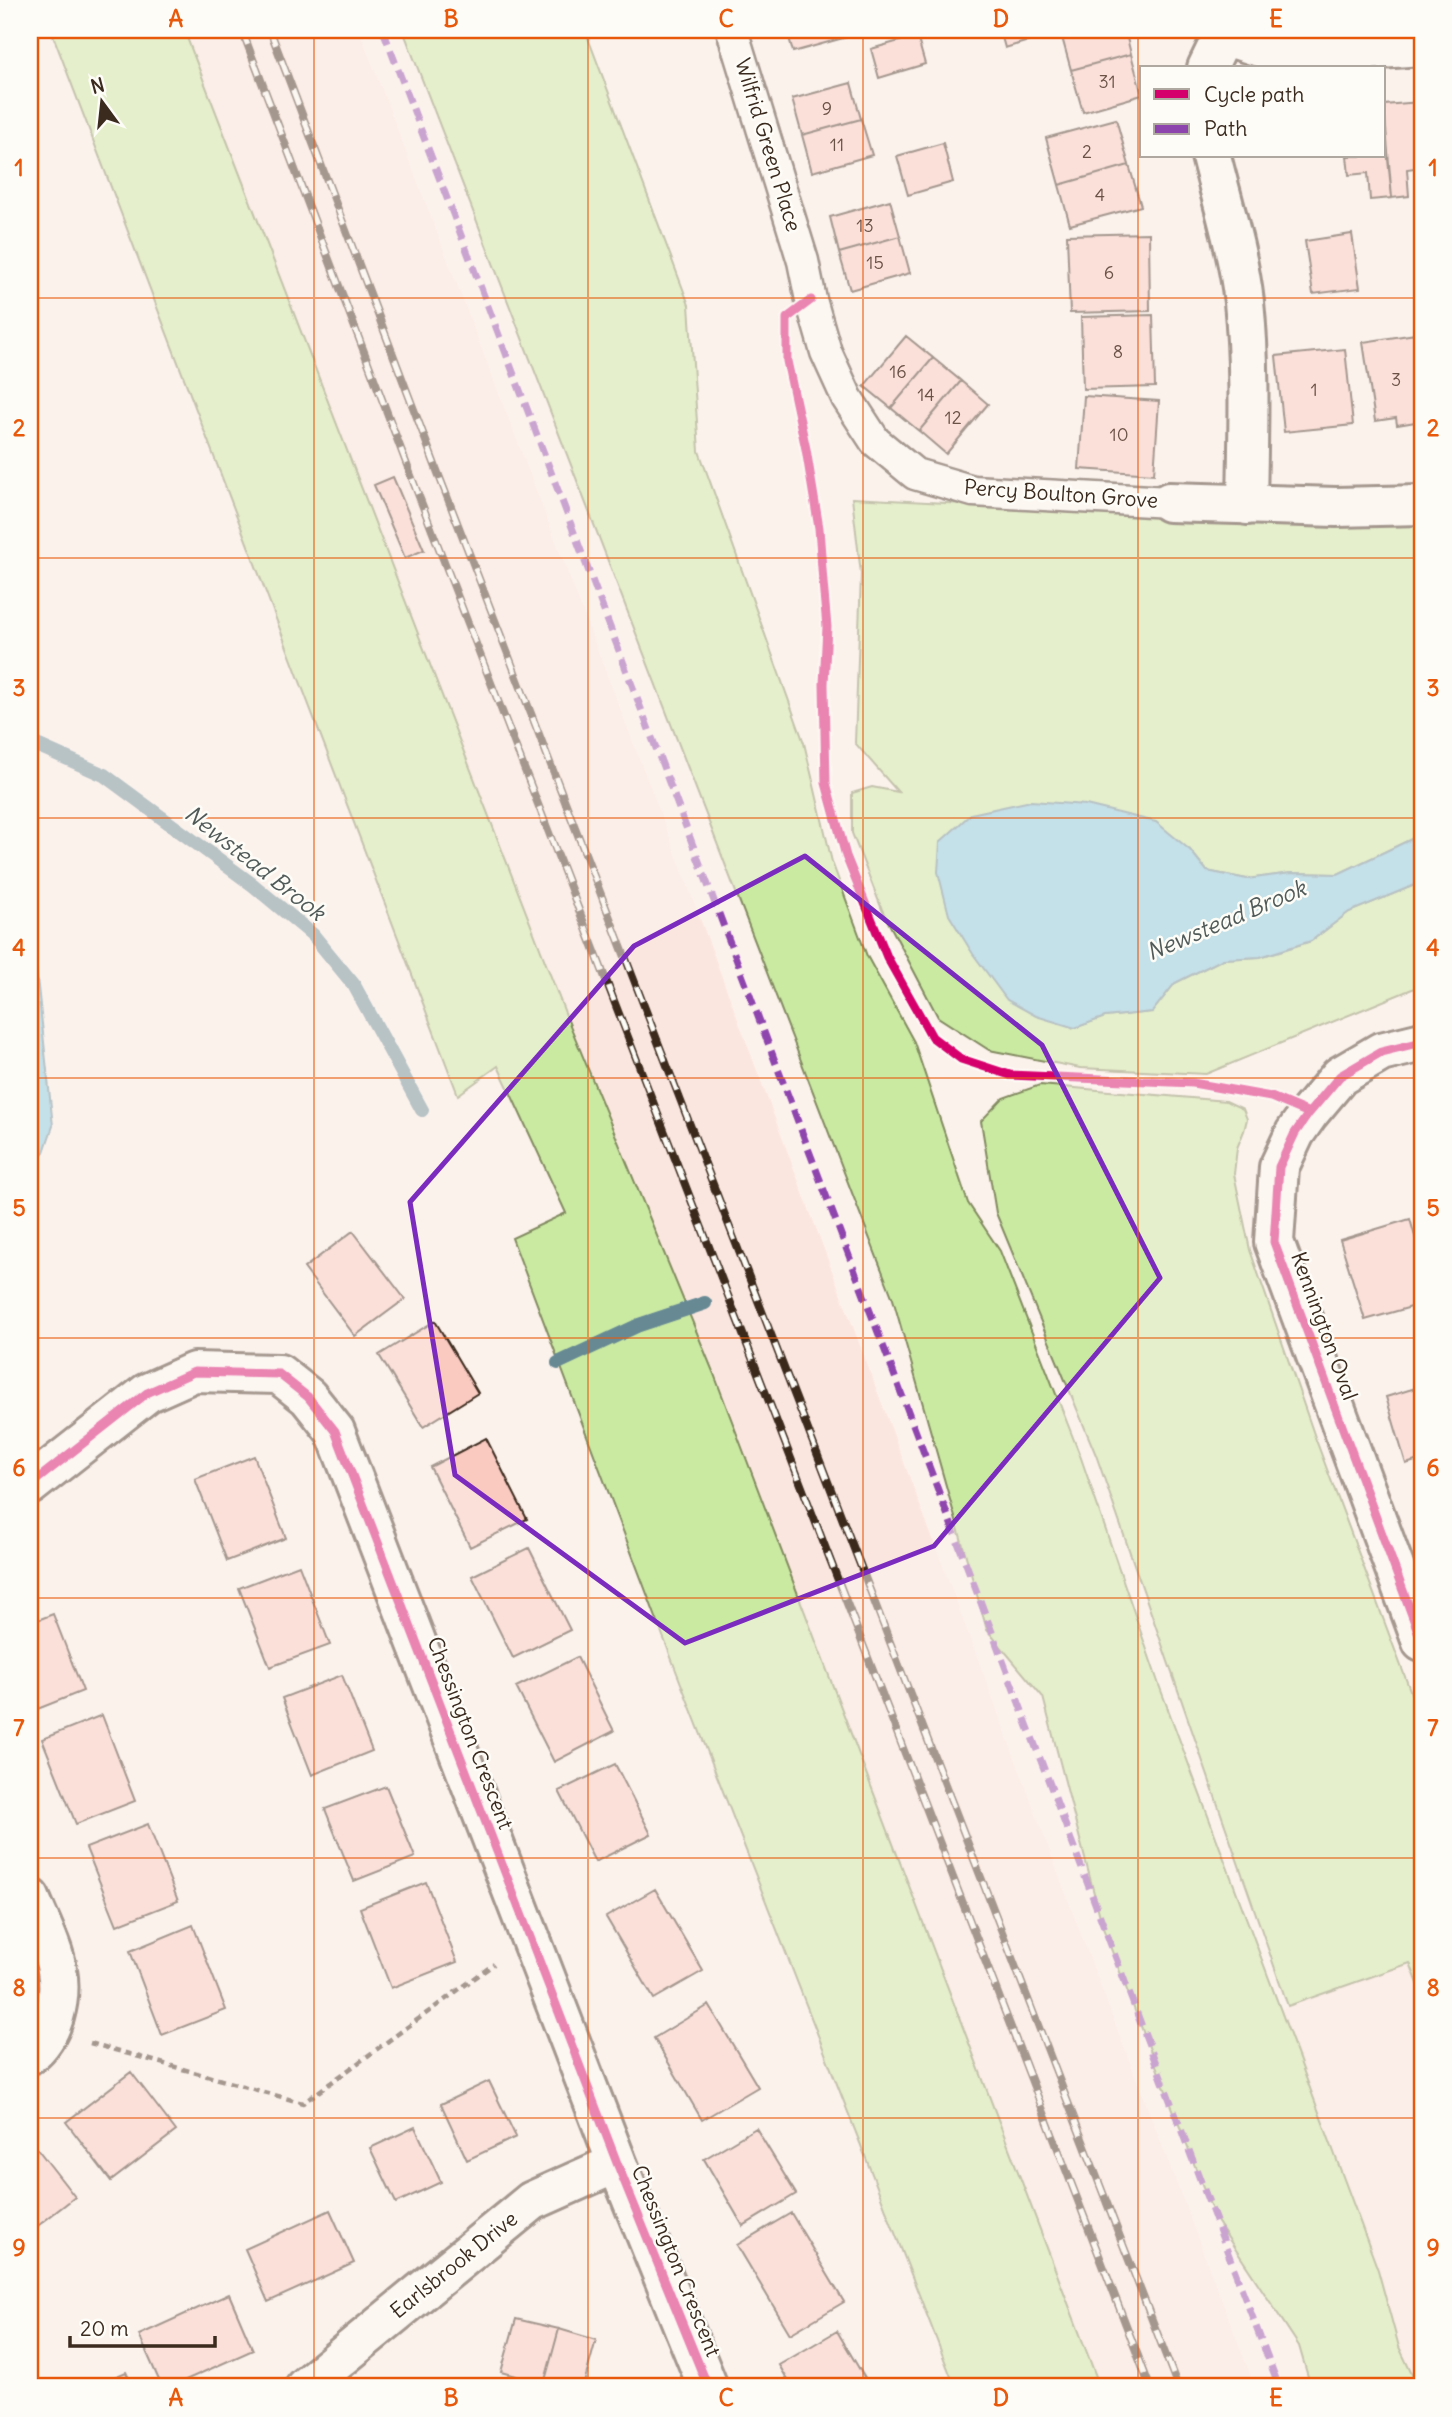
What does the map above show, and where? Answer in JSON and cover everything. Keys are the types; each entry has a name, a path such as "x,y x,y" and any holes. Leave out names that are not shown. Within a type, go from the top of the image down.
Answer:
{"street":[{"path":"1216,44 1271,51 1422,46"},
{"path":"1212,158 1239,267 1244,303 1248,354 1247,505"},
{"name":"Percy Boulton Grove","path":"1169,502 1336,507 1422,506"},
{"name":"Kennington Oval","path":"1422,1042 1381,1052 1340,1076 1309,1113 1295,1133 1279,1167 1274,1242 1407,1552 1422,1642"},
{"name":"Chessington Crescent","path":"30,1485 147,1393 194,1372 279,1374 308,1397 335,1431 617,2163 708,2387"},
{"path":"30,1898 57,1969 57,2007 39,2043"},
{"name":"Earlsbrook Drive","path":"304,2387 533,2200 617,2163"}],"lane":[{"name":"Wilfrid Green Place","path":"732,30 803,261"},
{"name":"Percy Boulton Grove","path":"803,261 811,300 827,352 847,398 875,441 915,474 973,491 1169,502"}],"path":[{"path":"790,373 806,449 818,528 827,627 824,684 826,783 846,856 882,945 932,1037 961,1059 1010,1075 1193,1083 1271,1097 1309,1113"},
{"path":"39,2043 303,2103 530,1938"}],"highlighted area":[{"path":"805,856 1042,1045 1160,1278 934,1546 685,1643 455,1475 410,1202 634,946"}],"shaded area":[{"path":"184,30 359,30 680,865 1095,1972 1255,2387 1100,2387 714,1374 567,1018"},
{"path":"1411,1963 1422,1994 1422,2387 1406,2387 1257,2018"}],"green space":[{"path":"51,30 184,30 567,1018 714,1374 1100,2387 955,2387 680,1681 512,1238 566,1213 498,1066 458,1095"},
{"path":"403,30 585,30 689,305 699,451 804,743 832,862 867,956 914,1042 968,1203 1000,1251 1081,1458 1159,1685 1378,2270 1399,2347 1418,2387 1311,2387 1299,2346 1215,2218 1103,1928 1043,1697 987,1630 893,1299"},
{"path":"852,498 1076,510 1422,520 1422,834 1338,874 1291,873 1247,879 1207,871 1190,850 1074,1028 1105,1017 1152,1012 1175,983 1223,959 1260,957 1311,941 1349,912 1422,882 1422,985 1206,1074 1080,1068 989,1050 938,1017 883,912 852,833 852,793 872,787 898,792 855,743 861,574"},
{"path":"1040,1085 1226,1101 1243,1109 1247,1119 1237,1148 1234,1174 1250,1250 1316,1440 1422,1722 1422,1994 1410,1963 1288,2006 1096,1455 996,1213 981,1121 1003,1098"}],"water":[{"path":"1031,801 1086,805 1156,822 1190,850 1207,871 1247,879 1291,873 1338,874 1422,834 1422,882 1349,912 1311,941 1260,957 1223,959 1175,983 1152,1012 1105,1017 1075,1028 1036,1016 1007,1000 973,954 949,915 938,872 940,842 971,814"},
{"path":"30,927 53,1126 44,1152 30,1164"}],"building":[{"path":"787,30 853,30 854,35 793,52"},
{"path":"1000,30 1051,30 1052,34 1005,48"},
{"path":"1060,30 1125,30 1131,54 1071,70"},
{"path":"917,36 925,64 879,78 871,49"},
{"path":"1131,54 1140,96 1083,112 1071,70"},
{"path":"851,83 861,119 802,135 792,99"},
{"path":"1420,102 1422,167 1407,169 1409,196 1392,198 1386,105"},
{"path":"861,119 872,155 812,172 802,135"},
{"path":"1116,119 1129,165 1059,185 1046,138"},
{"path":"1386,140 1392,198 1370,200 1368,173 1349,175 1347,158 1386,158"},
{"path":"943,143 953,182 908,195 897,156"},
{"path":"1129,165 1141,206 1070,225 1059,185"},
{"path":"890,200 900,236 839,253 830,217"},
{"path":"1149,233 1150,311 1070,313 1067,235"},
{"path":"1352,234 1360,288 1313,294 1305,241"},
{"path":"900,236 910,273 850,290 839,253"},
{"path":"1153,315 1155,387 1083,389 1081,317"},
{"path":"1422,333 1422,421 1397,425 1396,418 1375,421 1363,342"},
{"path":"906,336 933,358 891,408 864,386"},
{"path":"1345,349 1353,425 1284,432 1276,356"},
{"path":"933,358 961,381 919,431 891,408"},
{"path":"961,381 988,404 946,454 919,431"},
{"path":"1084,396 1159,401 1154,474 1079,469"},
{"path":"393,477 424,550 405,558 374,485"},
{"path":"1410,1219 1422,1261 1422,1304 1365,1320 1340,1240"},
{"path":"353,1231 405,1299 355,1336 304,1268"},
{"path":"435,1321 478,1393 423,1427 379,1355"},
{"path":"1422,1386 1422,1459 1406,1464 1386,1397"},
{"path":"486,1438 527,1519 470,1547 430,1467"},
{"path":"254,1456 286,1538 227,1561 195,1479"},
{"path":"529,1548 570,1630 513,1658 472,1576"},
{"path":"299,1565 330,1645 270,1667 239,1588"},
{"path":"53,1614 83,1691 30,1712 30,1623"},
{"path":"577,1657 614,1731 554,1762 516,1687"},
{"path":"342,1675 372,1751 312,1775 282,1698"},
{"path":"102,1715 135,1801 76,1824 42,1739"},
{"path":"615,1764 651,1834 595,1862 559,1791"},
{"path":"386,1786 415,1857 354,1881 325,1809"},
{"path":"148,1824 178,1901 117,1925 86,1848"},
{"path":"426,1882 457,1962 391,1988 360,1908"},
{"path":"655,1889 703,1971 654,1999 606,1917"},
{"path":"193,1925 226,2010 162,2035 130,1951"},
{"path":"709,2005 758,2087 702,2120 654,2038"},
{"path":"131,2072 176,2131 111,2181 66,2122"},
{"path":"489,2081 516,2137 467,2160 441,2104"},
{"path":"415,2127 441,2182 396,2203 370,2148"},
{"path":"756,2128 796,2194 743,2226 704,2159"},
{"path":"36,2147 75,2197 30,2232 30,2152"},
{"path":"330,2210 354,2263 268,2302 245,2249"},
{"path":"791,2213 844,2302 790,2334 737,2245"},
{"path":"229,2294 253,2350 170,2387 162,2387 139,2335"},
{"path":"516,2319 559,2329 544,2384 501,2372"},
{"path":"559,2329 596,2340 583,2387 544,2384"},
{"path":"837,2331 870,2387 792,2387 779,2365"},
{"path":"126,2372 133,2387 91,2387"}],"waterway":[{"name":"Newstead Brook","path":"30,742 104,775 253,885 313,935 354,985 422,1110"},
{"name":"Newstead Brook","path":"558,1363 639,1325 705,1303"}],"railway":[{"path":"242,30 413,481 1150,2387"},
{"path":"270,30 438,473 1178,2387"}],"marked path":[{"path":"383,30 1279,2387"}],"cycle path":[{"path":"811,300 787,318 787,361 819,528 827,627 824,684 826,783 846,856 887,957 932,1037 961,1059 1010,1075 1193,1083 1271,1097 1309,1113"},
{"path":"1422,1042 1381,1052 1340,1076 1309,1113 1295,1133 1279,1167 1274,1242 1422,1642"},
{"path":"30,1485 147,1393 194,1372 279,1374 308,1397 335,1431 617,2163 708,2387"}]}
